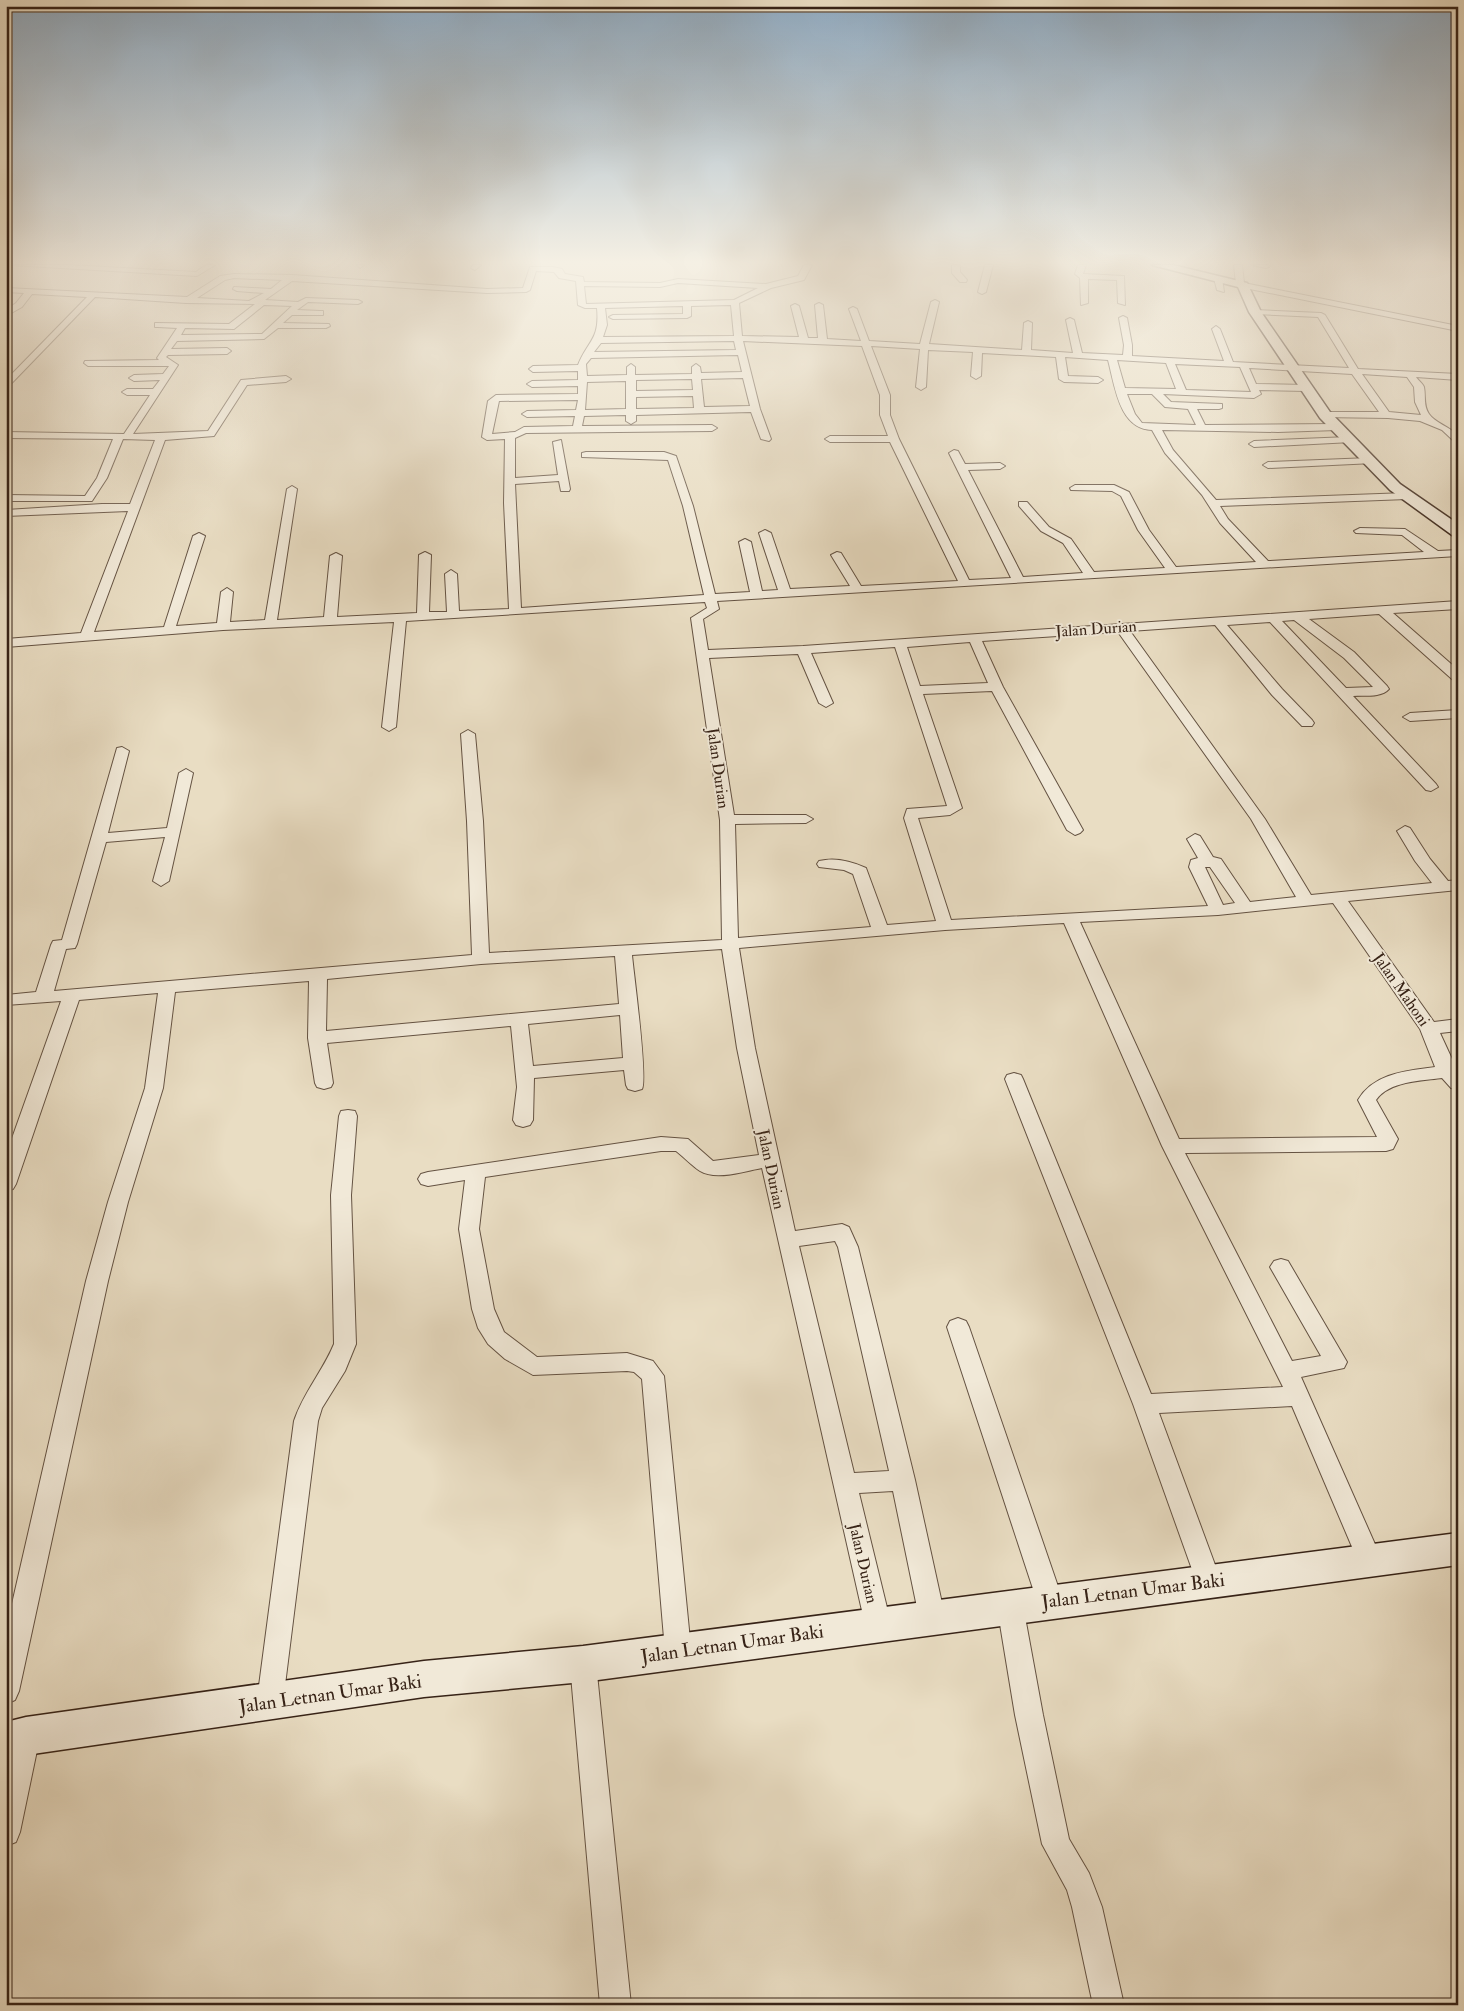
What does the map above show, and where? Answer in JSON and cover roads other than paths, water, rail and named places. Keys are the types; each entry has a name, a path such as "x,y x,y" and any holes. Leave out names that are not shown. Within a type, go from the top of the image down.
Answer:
{"street":[{"path":"6,386 32,359"},
{"path":"6,498 88,499 102,481 110,456 140,410 156,392 174,365 163,359"},
{"path":"578,430 583,397 582,368 588,359"},
{"path":"631,359 631,429"},
{"path":"696,359 697,393 712,428 714,439"},
{"path":"743,359 755,409 766,439"},
{"path":"871,359 884,395 885,415 894,439 965,584"},
{"path":"920,387 923,359"},
{"path":"976,376 977,359"},
{"path":"1061,359 1064,379 1099,385 1095,359"},
{"path":"1112,359 1134,422 1140,426 1202,428 1337,427"},
{"path":"1127,359 1458,377"},
{"path":"1228,359 1230,364"},
{"path":"1287,359 1326,415 1349,440 1407,496 1458,532"},
{"path":"1349,359 1370,394 1386,415"},
{"path":"1170,361 1182,392"},
{"path":"88,364 170,362"},
{"path":"1122,390 1251,396 1256,394 1243,365"},
{"path":"533,369 582,368"},
{"path":"532,384 582,381 631,373 696,372 746,375"},
{"path":"1410,375 1419,387 1418,399 1422,412 1431,422"},
{"path":"134,378 165,377"},
{"path":"6,436 161,437 211,434 244,382 286,379"},
{"path":"1253,387 1306,388"},
{"path":"1154,391 1168,405 1219,406 1212,395"},
{"path":"126,392 156,392"},
{"path":"630,394 697,393"},
{"path":"583,397 496,398 493,401 487,437 510,437 520,435 524,430 712,428"},
{"path":"1191,406 1202,428"},
{"path":"527,414 755,409"},
{"path":"1326,415 1386,415 1418,418 1445,428 1458,442"},
{"path":"1155,427 1169,451 1206,493 1224,521 1264,565"},
{"path":"86,637 161,437"},
{"path":"510,437 509,481 515,612"},
{"path":"830,439 894,439"},
{"path":"1254,444 1349,440"},
{"path":"558,442 565,489"},
{"path":"954,453 1019,580"},
{"path":"586,455 664,455 672,458 688,506 713,611 700,616 697,620 702,654"},
{"path":"1268,465 1370,461"},
{"path":"962,467 1000,466"},
{"path":"509,481 563,478"},
{"path":"1075,488 1114,488 1125,494 1144,530 1172,570"},
{"path":"270,625 292,489"},
{"path":"1212,503 1407,496"},
{"path":"1024,504 1044,529 1067,541 1091,576"},
{"path":"6,513 46,512 70,508 135,508"},
{"path":"1360,531 1405,532 1436,555"},
{"path":"766,533 785,593"},
{"path":"169,630 199,536"},
{"path":"745,542 757,595"},
{"path":"6,643 224,626 515,612 785,593 1458,554"},
{"path":"423,616 425,555"},
{"path":"838,555 858,590"},
{"path":"330,622 336,556"},
{"path":"451,574 453,614"},
{"path":"224,626 227,592"},
{"name":"Jalan Durian","path":"878,1624 787,1240 746,1048 730,944 727,820 702,654 803,650 1217,620 1458,605"},
{"path":"1382,610 1458,677"},
{"path":"1297,616 1349,655 1382,689 1376,691 1341,692"},
{"path":"1272,617 1431,787"},
{"path":"389,727 396,675 400,618"},
{"path":"1217,620 1277,692 1308,723"},
{"path":"1121,627 1258,819 1306,900"},
{"path":"974,637 996,687 1075,830"},
{"path":"899,642 955,808 953,810 912,812 911,818 945,925"},
{"path":"803,650 826,703"},
{"path":"915,690 996,687"},
{"path":"1410,717 1458,714"},
{"path":"468,734 475,821 481,958"},
{"path":"43,997 59,946 69,944 122,751"},
{"path":"161,881 174,832 186,773"},
{"path":"727,820 806,820"},
{"path":"1404,831 1423,861 1450,885"},
{"path":"99,838 174,832"},
{"path":"1195,839 1207,861"},
{"path":"1218,910 1196,867 1198,863 1215,862 1245,907"},
{"path":"825,864 847,865 860,871 880,930"},
{"path":"6,1000 318,975 481,958 730,944 945,925 1218,910 1450,885"},
{"name":"Jalan Mahoni","path":"1338,898 1429,1028 1452,1077"},
{"path":"1070,919 1172,1146 1299,1396 1370,1560"},
{"path":"623,951 634,1063 634,1085"},
{"path":"318,975 317,1038 324,1084"},
{"path":"6,1691 66,1413 97,1281 118,1202 154,1088 167,987"},
{"path":"6,1184 72,995"},
{"path":"317,1038 628,1009"},
{"path":"519,1018 526,1087 523,1120"},
{"path":"1429,1028 1458,1025"},
{"path":"524,1073 634,1063"},
{"path":"1172,1146 1386,1144 1388,1139 1367,1100 1370,1093 1384,1082 1452,1077"},
{"path":"1014,1079 1144,1404 1208,1581"},
{"path":"270,1701 306,1421 311,1405 334,1371 345,1344 342,1195 348,1116"},
{"path":"428,1180 667,1143 681,1144 708,1167 718,1168 770,1160"},
{"path":"476,1172 469,1229 482,1309 489,1328 496,1338 513,1353 533,1366 633,1363 649,1370 653,1376 678,1650"},
{"path":"787,1240 842,1232 848,1246 903,1480 932,1617"},
{"path":"1281,1267 1336,1362 1286,1371"},
{"path":"958,1327 1050,1601"},
{"path":"1144,1404 1299,1396"},
{"path":"845,1484 903,1480"},
{"name":"Jalan Letnan Umar Baki","path":"16,1739 424,1679 583,1664 1010,1606 1458,1549"},
{"path":"1010,1606 1029,1715 1056,1844 1079,1883 1087,1907 1109,2005"},
{"path":"583,1664 616,2005"},
{"path":"6,1832 16,1739"}]}
